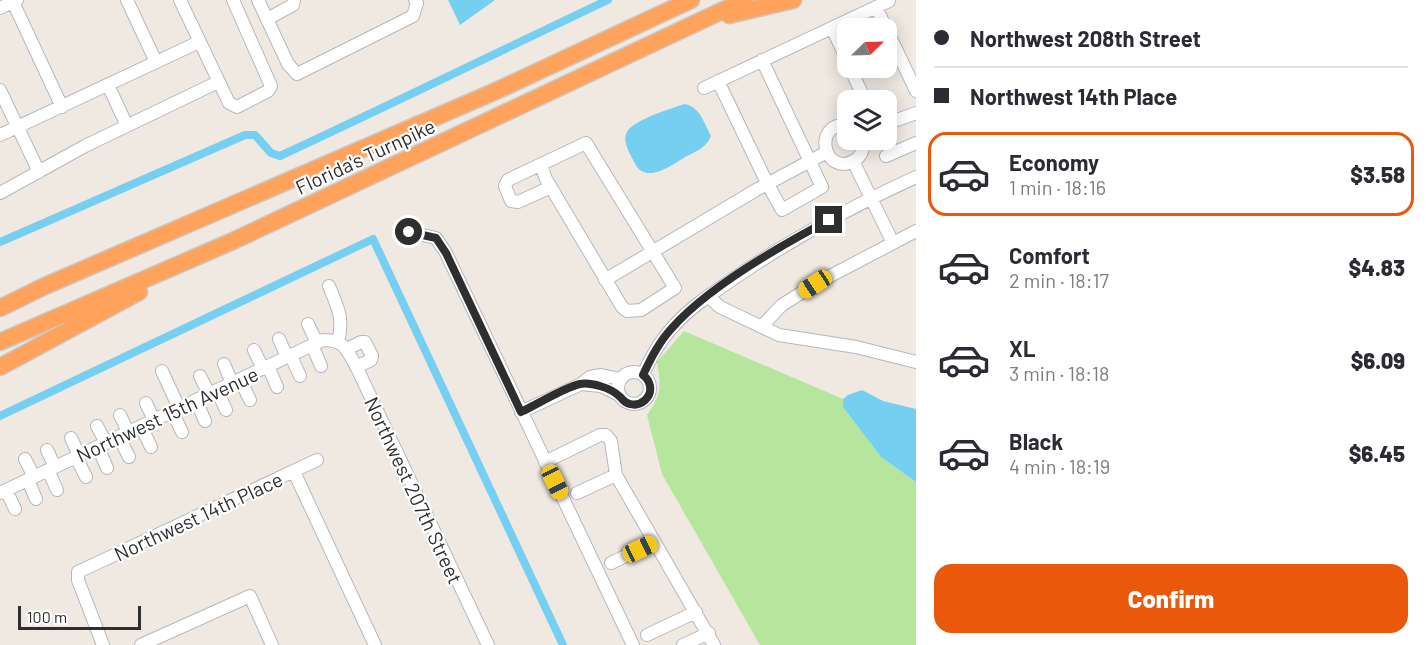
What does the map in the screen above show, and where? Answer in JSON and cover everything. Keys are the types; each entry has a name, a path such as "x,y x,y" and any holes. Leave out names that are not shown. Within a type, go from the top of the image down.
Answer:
{"highway":[{"name":"Florida's Turnpike","path":"0,308 45,286 409,129 691,0"},
{"name":"Florida's Turnpike","path":"0,342 233,241 745,0"},
{"path":"702,21 793,0"},
{"path":"0,367 233,241"},
{"path":"0,299 45,286"}],"street":[{"path":"127,0 156,62"},
{"path":"180,0 229,103 237,107 268,91 271,86 233,0"},
{"path":"267,19 293,5 294,0"},
{"path":"260,1 288,64 297,74 413,16 417,3 415,0"},
{"path":"0,8 15,1 62,106"},
{"path":"704,88 889,1"},
{"path":"876,6 916,91"},
{"path":"832,28 837,39"},
{"path":"0,135 199,42"},
{"path":"718,81 782,210 822,187 762,60"},
{"path":"0,193 86,146 219,82"},
{"path":"108,85 127,126"},
{"path":"0,90 39,172"},
{"path":"897,120 916,113"},
{"path":"837,126 831,130 825,142 826,152 833,160 839,163 853,161 862,150"},
{"path":"541,165 551,187 622,307 627,311 641,310 675,288 586,143 508,180 505,186 511,201 518,202 551,187"},
{"path":"889,150 890,154 916,143"},
{"path":"605,280 767,183 826,152"},
{"path":"853,161 893,243"},
{"path":"643,375 656,348 672,328 708,296 761,259 814,228 916,177"},
{"path":"409,232 436,238 446,253 633,645"},
{"path":"761,327 771,315 815,284 893,243 914,236"},
{"path":"329,286 341,315 340,343"},
{"path":"708,296 720,307 779,335 867,349 916,362"},
{"path":"308,324 321,366"},
{"path":"279,339 300,376"},
{"name":"Northwest 15th Avenue","path":"3,491 323,340 340,343 365,342 372,356 371,360 356,367"},
{"name":"Northwest 207th Street","path":"340,343 356,367 488,645"},
{"path":"254,350 277,387"},
{"path":"224,364 250,400"},
{"path":"162,371 182,432"},
{"path":"581,384 601,386 619,395 627,403 638,404 643,402 650,393 647,378 633,372 624,375 620,379 619,395"},
{"path":"521,412 581,384 590,376 601,375 620,379"},
{"path":"200,376 226,410"},
{"path":"196,400 205,421"},
{"path":"146,403 154,420"},
{"path":"120,415 129,457"},
{"path":"97,426 107,468"},
{"path":"141,426 151,447"},
{"path":"545,462 600,435 606,435 611,441 616,475 711,639 683,645"},
{"path":"71,438 86,477"},
{"path":"47,450 57,490"},
{"path":"26,459 36,499"},
{"name":"Northwest 14th Place","path":"103,645 78,580 78,572 317,460"},
{"path":"294,472 375,645"},
{"path":"577,493 616,475"},
{"path":"3,491 15,509"},
{"path":"610,563 655,543"},
{"path":"141,645 250,596 272,645"},
{"path":"647,635 696,612"}],"green space":[{"path":"684,331 843,399 843,407 881,457 916,482 916,645 760,645 662,474 647,415 658,396 657,362"}],"water":[{"path":"448,0 495,0 460,25"},
{"path":"685,104 694,108 701,116 711,136 707,143 657,172 645,173 640,170 627,146 625,138 627,132 645,119"},
{"path":"862,390 883,401 916,409 916,482 881,457 843,407 843,399"}],"waterway":[{"path":"0,242 245,135 255,135 271,153 280,156 608,0"},
{"path":"0,416 373,239 563,645"}],"route":[{"path":"409,232 436,238 446,253 521,412 581,384 601,386 632,405 643,402 650,393 649,382 643,375 656,348 685,315 761,259 829,220"}]}
